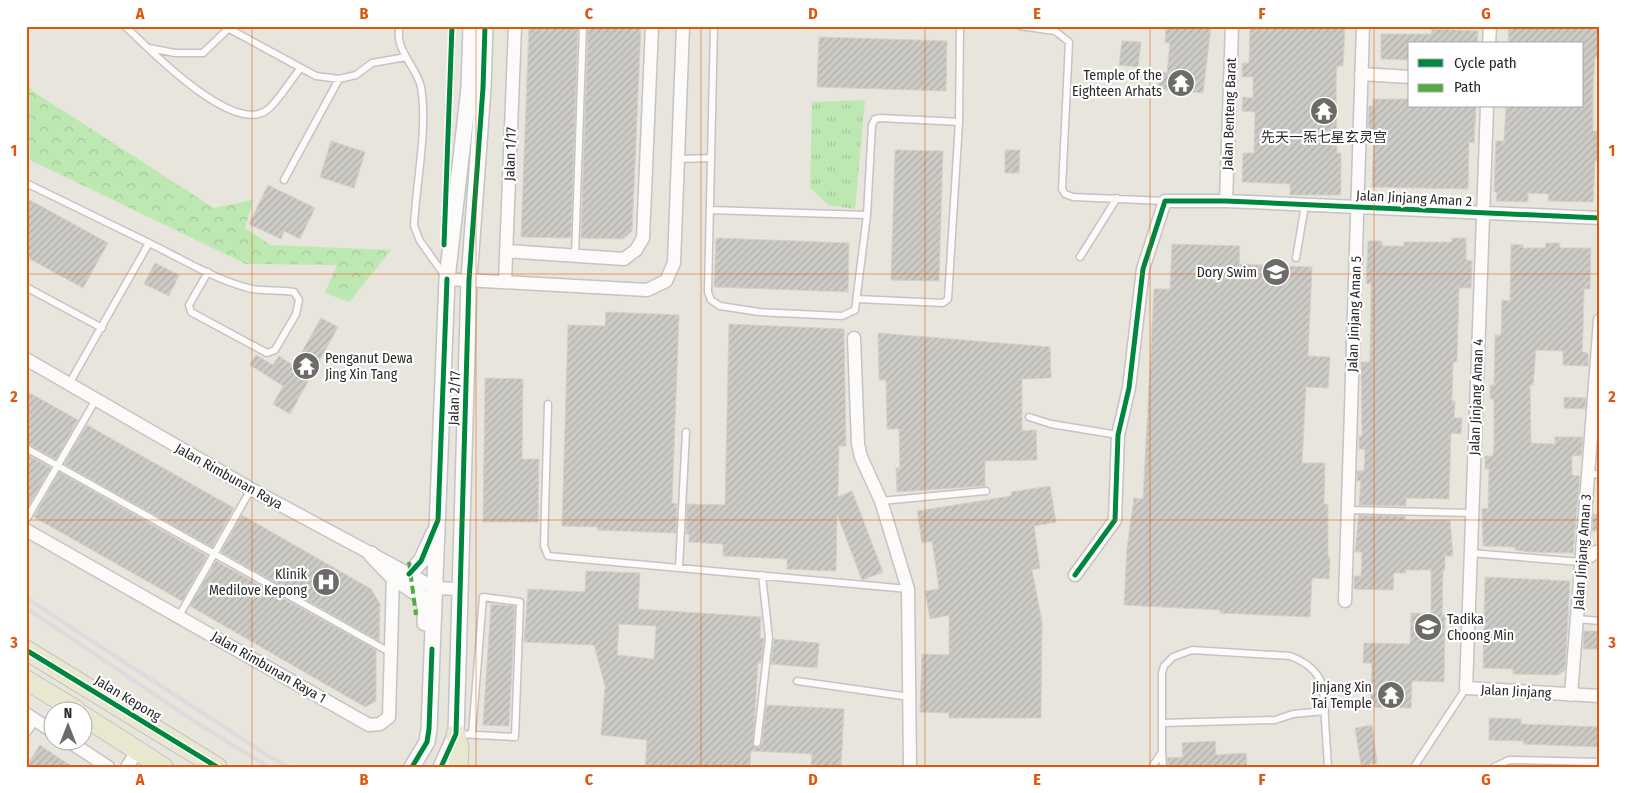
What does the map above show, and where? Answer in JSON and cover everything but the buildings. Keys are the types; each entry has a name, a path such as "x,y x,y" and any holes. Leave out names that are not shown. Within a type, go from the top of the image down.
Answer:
{"main road":[{"name":"Jalan Kepong","path":"26,650 217,767"},
{"path":"26,680 59,700"},
{"path":"92,721 163,767"},
{"path":"458,767 459,748 464,734"}],"street":[{"name":"Jalan 2/17","path":"412,767 427,742 429,729 447,279 469,88 471,26"},
{"name":"Jalan 2/17","path":"441,767 464,734 460,589 469,280 483,88 485,26"},
{"name":"Jalan 1/17","path":"505,282 516,26"},
{"path":"506,251 624,259 636,250 643,238 652,26"},
{"path":"447,279 648,290 666,281 674,263 682,26"},
{"name":"Jalan Benteng Barat","path":"1226,201 1232,26"},
{"name":"Jalan Jinjang Aman 5","path":"1345,601 1363,26"},
{"path":"1489,42 1490,26"},
{"path":"1361,74 1408,76"},
{"name":"Jalan Jinjang Aman 4","path":"1466,688 1487,108"},
{"name":"Jalan Jinjang Aman 2","path":"1165,202 1226,201 1600,218"},
{"path":"1075,575 1115,520 1118,435 1129,388 1143,270 1165,202"},
{"name":"Jalan Jinjang Aman 3","path":"1571,695 1581,562 1594,474 1600,320"},
{"path":"854,338 860,457 880,501 908,589 910,767"},
{"name":"Jalan Rimbunan Raya","path":"26,359 95,401 251,489 435,588"},
{"path":"409,574 421,561 438,520"},
{"name":"Jalan Rimbunan Raya 1","path":"26,530 369,725 380,724 389,717 393,577"},
{"path":"1581,562 1596,552 1600,553"},
{"path":"371,554 393,577 421,596 426,609 425,636 432,649"},
{"path":"435,588 460,589"},
{"name":"Jalan Jinjang","path":"1466,688 1600,696"},
{"path":"31,717 42,724"},
{"path":"82,750 108,767"},
{"path":"126,767 138,750"}],"lane":[{"path":"125,26 177,76 234,113 253,114 267,111 301,68"},
{"path":"400,26 400,40 406,57 420,82 424,104 414,226 420,241 447,279"},
{"path":"575,256 583,26"},
{"path":"714,26 708,292 711,300 720,306 759,312 842,316 855,310 867,215 872,124 875,119 959,122"},
{"path":"857,299 943,303 948,299 959,122 960,26"},
{"path":"1020,26 1055,31 1069,42 1062,189 1066,194 1165,202"},
{"path":"148,48 175,53 203,53 226,27 316,76 339,79 356,75 372,63 406,57"},
{"path":"284,180 339,79"},
{"path":"678,159 711,158"},
{"path":"26,183 208,272 250,289 280,289 294,292 299,300 296,314 275,350 267,353 191,312 190,305 208,272"},
{"path":"1080,257 1117,198"},
{"path":"1296,258 1305,205"},
{"path":"710,210 867,215"},
{"path":"69,384 149,243"},
{"path":"26,287 102,328"},
{"path":"26,520 95,401"},
{"path":"548,404 544,546 548,556 908,589"},
{"path":"1030,417 1051,424 1118,435"},
{"path":"680,568 686,432"},
{"path":"26,448 391,653"},
{"path":"180,616 251,489"},
{"path":"880,501 986,491"},
{"path":"1348,510 1472,513"},
{"path":"1470,553 1581,562"},
{"path":"757,743 769,638 762,575"},
{"path":"483,597 520,602 514,737 464,734 483,597"},
{"path":"1577,619 1600,621"},
{"path":"1163,767 1163,669 1173,656 1192,650 1290,656 1304,661 1321,679 1328,767"},
{"path":"797,681 910,697"},
{"name":"Jalan Jinjang","path":"1414,767 1466,688"},
{"path":"1162,723 1275,720 1293,714 1325,711"},
{"path":"26,734 31,717"},
{"path":"1152,767 1162,752"},
{"path":"1494,767 1509,760 1600,762"}],"green space":[{"path":"26,83 34,92 214,208 253,200 245,228 271,245 391,250 349,302 325,293 337,265 246,264 26,158"},
{"path":"865,100 855,209 828,205 810,188 812,102"}],"railway":[{"path":"26,598 270,757 289,767"},
{"path":"26,608 200,725 269,767"}],"marked path":[{"path":"409,562 416,615"}],"cycle path":[{"path":"444,245 452,26"},
{"path":"441,767 456,734 469,280 483,88 485,26"},
{"path":"1075,575 1115,520 1118,435 1129,388 1143,269 1165,201 1226,201 1600,218"},
{"path":"409,574 421,561 438,520 447,279"},
{"path":"412,767 427,742 432,649"},
{"path":"26,650 217,767"}],"place":[{"name":"Temple of the Eighteen Arhats","path":"1181,83"},
{"name":"先天一炁七星玄灵宫","path":"1324,111"},
{"name":"Dory Swim","path":"1276,272"},
{"name":"Penganut Dewa Jing Xin Tang","path":"306,366"},
{"name":"Klinik Medilove Kepong","path":"326,582"},
{"name":"Tadika Choong Min","path":"1428,627"},
{"name":"Jinjang Xin Tai Temple","path":"1391,695"}]}
